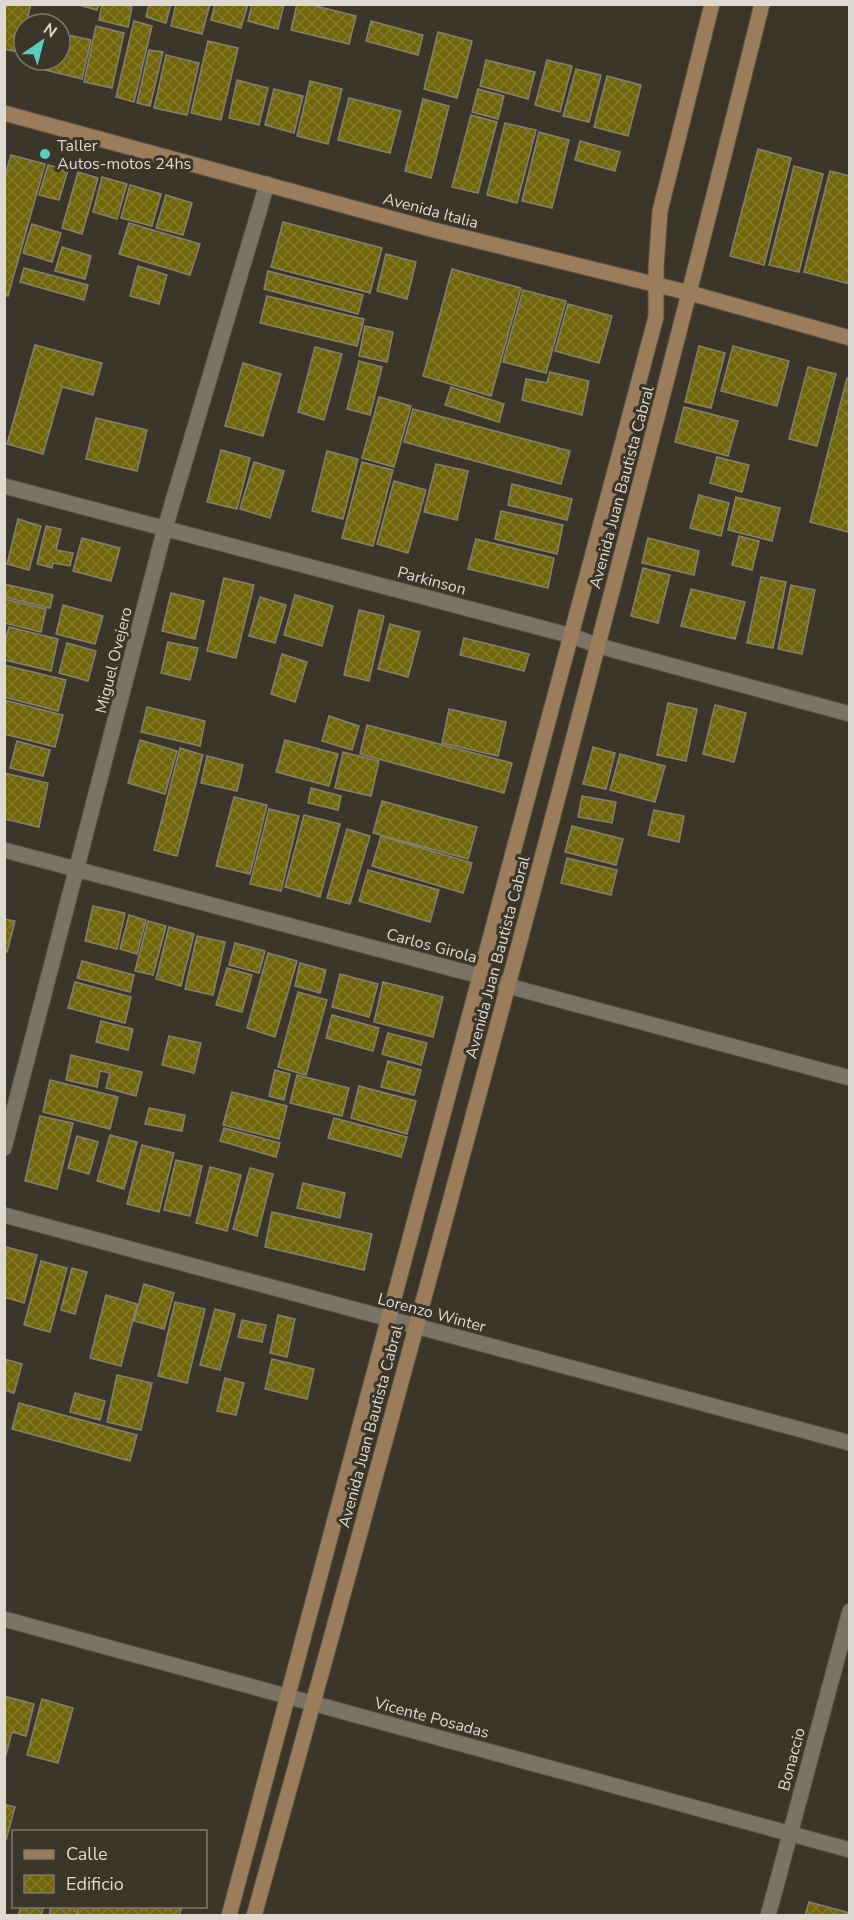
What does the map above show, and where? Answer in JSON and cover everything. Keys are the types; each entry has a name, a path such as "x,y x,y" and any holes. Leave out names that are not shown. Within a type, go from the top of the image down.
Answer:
{"main road":[{"name":"Avenida Juan Bautista Cabral","path":"229,1916 656,317 660,212 712,4"},
{"name":"Avenida Juan Bautista Cabral","path":"254,1916 599,646 762,4"},
{"name":"Avenida Italia","path":"4,113 434,230 690,293 849,338"}],"street":[{"name":"Miguel Ovejero","path":"4,1148 165,528 267,184"},
{"name":"Parkinson","path":"4,486 572,636 599,646 849,714"},
{"name":"Carlos Girola","path":"4,849 480,976 508,986 849,1078"},
{"name":"Lorenzo Winter","path":"4,1215 849,1443"},
{"name":"Bonaccio","path":"768,1916 849,1611"},
{"name":"Vicente Posadas","path":"4,1619 849,1850"}],"building":[{"path":"7,4 31,4 29,12 12,12 12,51 4,49 4,13"},
{"path":"75,4 99,4 97,10"},
{"path":"102,4 121,4 132,7 128,27 99,20"},
{"path":"149,4 171,4 166,23 146,17"},
{"path":"176,4 210,4 202,34 171,26"},
{"path":"215,4 248,4 241,28 211,20"},
{"path":"252,4 284,4 278,29 248,21"},
{"path":"297,4 308,4 356,16 349,44 291,30"},
{"path":"134,21 152,26 134,102 116,97"},
{"path":"371,21 423,35 418,55 366,41"},
{"path":"96,26 124,33 112,88 84,82"},
{"path":"438,32 472,41 457,98 424,89"},
{"path":"72,36 91,40 82,79 53,72 72,72"},
{"path":"208,41 238,48 221,120 191,113"},
{"path":"149,50 163,52 150,106 137,103"},
{"path":"166,55 199,63 187,115 154,108"},
{"path":"486,60 535,72 528,99 480,86"},
{"path":"547,60 572,66 560,112 535,105"},
{"path":"576,69 601,75 589,122 563,116"},
{"path":"607,76 641,85 628,136 594,127"},
{"path":"237,80 268,88 259,125 229,118"},
{"path":"310,81 342,89 328,144 297,136"},
{"path":"274,89 303,96 294,133 265,125"},
{"path":"478,89 504,96 498,119 472,112"},
{"path":"349,98 401,111 390,153 338,140"},
{"path":"423,99 449,106 431,178 405,171"},
{"path":"471,115 497,122 478,193 452,187"},
{"path":"505,123 536,130 517,203 487,195"},
{"path":"539,132 569,140 552,208 522,201"},
{"path":"580,141 620,152 615,171 575,160"},
{"path":"758,149 791,158 764,265 730,256"},
{"path":"11,155 45,164 8,296 4,295 4,179"},
{"path":"48,165 68,170 59,200 39,195"},
{"path":"794,166 823,174 799,272 769,265"},
{"path":"830,171 850,176 850,284 804,272"},
{"path":"78,172 98,178 82,234 62,228"},
{"path":"102,177 127,184 117,219 93,212"},
{"path":"130,185 161,194 152,226 121,218"},
{"path":"166,195 192,203 183,235 156,228"},
{"path":"283,222 382,248 370,293 271,267"},
{"path":"129,223 200,244 190,275 119,254"},
{"path":"32,224 61,233 52,262 23,253"},
{"path":"62,247 91,256 85,279 55,271"},
{"path":"386,254 416,262 407,299 377,291"},
{"path":"138,266 167,275 159,304 130,296"},
{"path":"24,268 88,285 84,300 20,282"},
{"path":"452,269 521,288 491,396 423,376"},
{"path":"268,271 363,295 358,314 264,289"},
{"path":"523,290 566,301 546,373 503,362"},
{"path":"267,296 364,319 357,346 260,323"},
{"path":"568,304 612,316 599,363 555,351"},
{"path":"365,326 393,332 387,362 359,356"},
{"path":"35,345 102,363 93,395 62,387 43,454 7,444"},
{"path":"699,346 725,353 711,408 685,402"},
{"path":"733,346 789,361 777,406 721,391"},
{"path":"315,347 342,354 324,420 298,412"},
{"path":"359,361 382,367 370,415 347,409"},
{"path":"243,363 281,374 263,436 225,426"},
{"path":"808,367 836,374 817,446 789,439"},
{"path":"550,372 589,381 582,415 522,400 526,379 547,383"},
{"path":"847,378 850,379 848,532 810,522"},
{"path":"451,387 504,404 499,422 445,405"},
{"path":"379,397 411,406 394,467 362,458"},
{"path":"684,407 738,421 728,456 675,442"},
{"path":"413,409 570,451 561,484 404,442"},
{"path":"96,418 147,430 137,471 86,459"},
{"path":"221,450 250,458 237,509 207,502"},
{"path":"327,451 358,459 343,519 312,511"},
{"path":"717,457 749,465 742,492 710,483"},
{"path":"254,462 284,471 270,518 240,509"},
{"path":"362,462 393,470 373,546 342,538"},
{"path":"436,464 468,471 457,520 424,512"},
{"path":"394,481 426,490 408,553 377,544"},
{"path":"512,484 572,499 567,520 508,505"},
{"path":"699,495 729,503 721,536 690,528"},
{"path":"736,497 780,508 772,541 728,530"},
{"path":"501,511 563,525 557,554 495,539"},
{"path":"18,519 41,526 29,570 7,564"},
{"path":"46,526 61,529 56,550 73,553 70,566 53,563 52,568 37,564"},
{"path":"739,536 759,541 752,570 732,565"},
{"path":"82,538 120,548 111,581 73,571"},
{"path":"648,538 699,551 694,575 642,563"},
{"path":"476,539 554,558 548,588 468,569"},
{"path":"643,568 670,575 658,623 631,616"},
{"path":"761,577 786,582 773,648 747,643"},
{"path":"224,578 254,585 236,658 207,651"},
{"path":"4,584 53,595 50,608 4,597"},
{"path":"791,585 815,590 802,654 778,649"},
{"path":"691,589 745,602 735,639 681,626"},
{"path":"171,593 204,601 195,639 162,631"},
{"path":"295,595 333,606 322,646 284,635"},
{"path":"260,597 286,605 275,643 249,636"},
{"path":"4,599 46,609 41,632 4,623"},
{"path":"63,605 103,616 95,644 56,634"},
{"path":"359,610 384,616 369,681 344,675"},
{"path":"390,624 420,632 408,677 378,669"},
{"path":"9,627 58,639 51,671 4,660 4,645"},
{"path":"464,638 529,654 524,671 460,655"},
{"path":"168,642 198,648 190,680 161,673"},
{"path":"67,643 96,651 88,681 59,673"},
{"path":"282,654 307,662 295,702 271,694"},
{"path":"4,665 66,680 58,711 4,697"},
{"path":"4,700 63,715 55,747 4,734"},
{"path":"668,703 697,709 686,761 657,755"},
{"path":"715,705 746,713 734,762 703,754"},
{"path":"147,707 205,721 200,746 141,732"},
{"path":"449,709 506,722 498,756 442,743"},
{"path":"329,716 359,726 352,750 322,741"},
{"path":"367,725 512,763 504,793 360,754"},
{"path":"140,740 177,751 165,794 128,783"},
{"path":"285,740 338,754 329,786 276,772"},
{"path":"17,741 50,750 43,776 10,768"},
{"path":"593,747 615,753 606,789 583,784"},
{"path":"180,748 203,755 177,856 154,850"},
{"path":"343,752 379,761 371,796 335,788"},
{"path":"620,754 665,766 655,802 610,790"},
{"path":"207,756 243,765 237,791 201,783"},
{"path":"4,773 48,783 39,827 4,819"},
{"path":"311,788 341,796 338,810 308,803"},
{"path":"582,796 616,802 612,823 578,817"},
{"path":"234,797 267,805 250,874 216,866"},
{"path":"382,801 477,827 468,859 373,833"},
{"path":"269,809 299,816 281,891 250,884"},
{"path":"654,810 684,816 679,842 648,835"},
{"path":"304,815 340,824 320,897 285,887"},
{"path":"572,826 623,839 616,865 565,852"},
{"path":"347,829 370,836 350,904 327,898"},
{"path":"381,836 472,863 463,893 372,866"},
{"path":"567,858 617,870 611,895 561,883"},
{"path":"368,870 439,890 430,922 359,901"},
{"path":"93,906 125,913 117,949 85,941"},
{"path":"129,915 146,920 137,954 120,949"},
{"path":"4,919 15,921 7,952 4,951"},
{"path":"148,921 166,926 153,975 135,971"},
{"path":"169,927 194,934 181,986 156,979"},
{"path":"197,936 225,942 213,995 185,989"},
{"path":"235,943 265,951 259,973 229,965"},
{"path":"268,953 297,961 275,1037 247,1028"},
{"path":"82,961 134,975 130,992 77,978"},
{"path":"300,963 326,970 320,993 295,986"},
{"path":"227,968 252,975 242,1012 216,1005"},
{"path":"340,974 378,984 369,1017 332,1007"},
{"path":"75,982 131,997 125,1023 68,1008"},
{"path":"383,982 443,997 433,1037 374,1022"},
{"path":"298,992 327,1000 306,1075 278,1067"},
{"path":"332,1015 379,1028 373,1051 326,1038"},
{"path":"101,1021 133,1029 128,1050 96,1042"},
{"path":"388,1033 427,1043 421,1065 382,1054"},
{"path":"169,1036 201,1043 194,1073 162,1065"},
{"path":"71,1055 142,1072 136,1096 106,1088 110,1073 100,1071 97,1087 66,1080"},
{"path":"388,1061 421,1070 414,1095 381,1087"},
{"path":"275,1070 290,1074 284,1100 269,1096"},
{"path":"297,1075 349,1088 342,1116 290,1103"},
{"path":"50,1080 118,1097 110,1129 43,1112"},
{"path":"359,1086 416,1101 407,1134 351,1118"},
{"path":"232,1092 287,1106 279,1139 223,1125"},
{"path":"149,1108 185,1115 182,1131 145,1124"},
{"path":"40,1116 73,1123 57,1189 25,1181"},
{"path":"334,1118 407,1137 401,1157 328,1138"},
{"path":"224,1128 280,1143 276,1157 220,1141"},
{"path":"110,1135 137,1142 124,1189 97,1181"},
{"path":"77,1136 98,1142 89,1174 68,1168"},
{"path":"142,1145 174,1153 159,1212 127,1204"},
{"path":"176,1160 202,1166 190,1216 164,1210"},
{"path":"210,1167 241,1175 227,1231 196,1223"},
{"path":"250,1168 273,1174 257,1236 233,1229"},
{"path":"303,1183 345,1193 340,1218 297,1208"},
{"path":"272,1212 372,1234 364,1270 265,1247"},
{"path":"6,1247 37,1255 24,1303 4,1297"},
{"path":"41,1261 67,1268 50,1332 24,1325"},
{"path":"72,1268 87,1272 75,1314 61,1310"},
{"path":"144,1284 174,1293 164,1329 134,1321"},
{"path":"106,1295 137,1304 121,1366 90,1358"},
{"path":"175,1302 205,1309 187,1383 158,1376"},
{"path":"215,1309 235,1314 220,1370 200,1365"},
{"path":"278,1315 295,1319 287,1357 270,1353"},
{"path":"242,1320 266,1325 262,1342 238,1337"},
{"path":"4,1359 22,1364 14,1393 4,1390"},
{"path":"272,1359 314,1369 307,1399 265,1389"},
{"path":"117,1375 152,1383 141,1430 107,1422"},
{"path":"225,1378 244,1383 236,1415 217,1411"},
{"path":"75,1393 105,1401 100,1420 70,1412"},
{"path":"19,1403 137,1435 130,1461 12,1429"},
{"path":"4,1696 34,1704 26,1736 12,1732 4,1762"},
{"path":"42,1699 73,1708 58,1763 27,1755"},
{"path":"4,1804 15,1807 6,1840 4,1840"},
{"path":"809,1902 850,1913 850,1916 805,1916"},
{"path":"20,1908 43,1908 41,1916 18,1916"},
{"path":"51,1908 78,1908 76,1916 49,1916"},
{"path":"78,1908 181,1908 179,1916 76,1916"}],"place":[{"name":"Taller Autos-motos 24hs","path":"45,154"}]}
